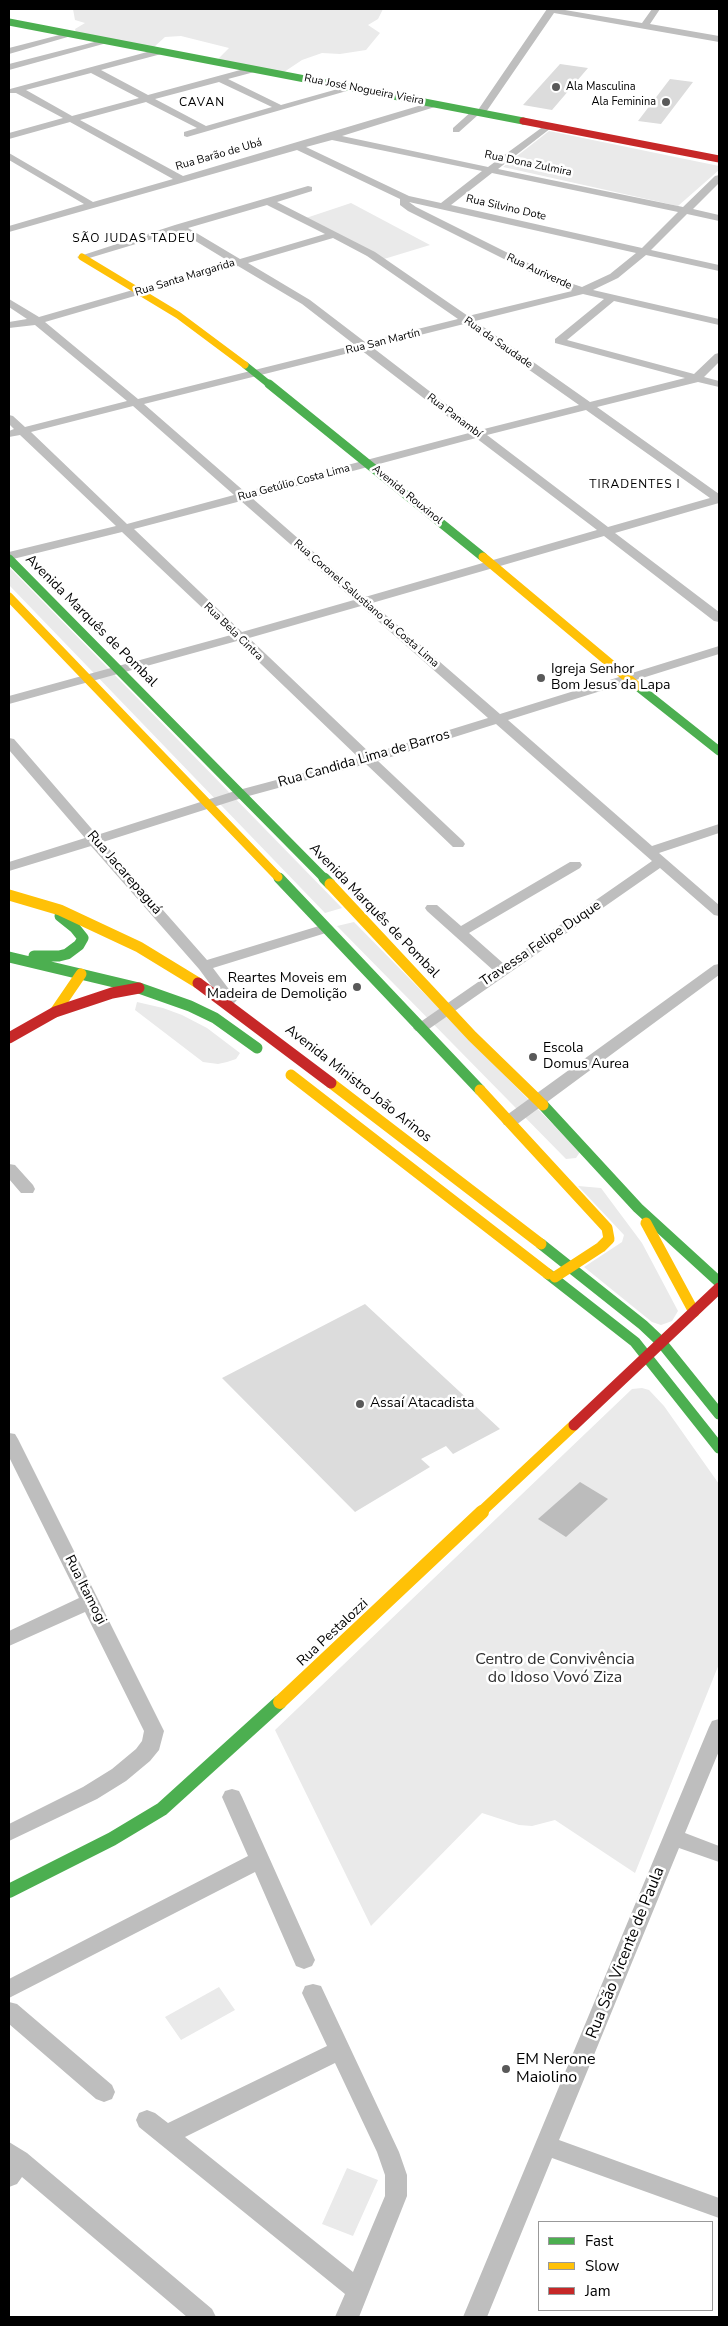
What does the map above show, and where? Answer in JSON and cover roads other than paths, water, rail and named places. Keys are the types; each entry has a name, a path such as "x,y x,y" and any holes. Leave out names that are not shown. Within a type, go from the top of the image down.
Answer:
{"main road":[{"name":"Rua José Nogueira Vieira","path":"9,22 22,16 74,34 719,159"},
{"name":"Avenida Rouxinol","path":"82,257 178,315 256,374 368,463 492,564 628,679 719,751"},
{"name":"Avenida Marquês de Pombal","path":"9,558 14,570 235,789 447,1009 539,1100 638,1208 719,1282"},
{"path":"9,597 83,674 110,689 204,799 234,816 324,929 510,1121 608,1228 609,1239 601,1247 553,1278"},
{"path":"110,689 131,684"},
{"path":"234,816 256,811"},
{"path":"14,897 56,913 75,928 83,938 86,956 81,974 74,988 55,1012"},
{"name":"Avenida Ministro João Arinos","path":"14,897 60,910 139,947 208,988 571,1267 661,1342 719,1414"},
{"path":"9,956 59,956 74,950 83,938"},
{"path":"9,956 139,988 190,1006 215,1018 270,1058"},
{"path":"9,1038 55,1012 112,993 139,988"},
{"path":"286,1070 634,1342 719,1448"},
{"path":"560,1176 579,1182"},
{"path":"600,1185 616,1184"},
{"path":"638,1208 694,1312"},
{"name":"Rua Pestalozzi","path":"9,1891 112,1839 162,1809 254,1726 541,1458 719,1288"}],"street":[{"path":"644,26 656,9"},
{"path":"456,130 479,113 552,10 719,39"},
{"path":"9,27 22,16"},
{"path":"9,51 74,34"},
{"path":"12,74 109,41"},
{"path":"13,91 162,51"},
{"path":"9,136 255,69"},
{"path":"93,70 205,129"},
{"path":"12,74 33,86"},
{"path":"221,79 280,108"},
{"path":"187,134 352,88"},
{"path":"13,91 71,119 181,179"},
{"name":"Rua Barão de Ubá","path":"9,229 330,137 435,104"},
{"path":"443,206 493,170 548,126"},
{"name":"Rua Dona Zulmira","path":"330,137 719,218"},
{"name":"Rua Silvino Dote","path":"297,146 406,198 719,268"},
{"path":"9,156 92,204"},
{"name":"Rua San Martín","path":"9,434 583,291 614,276 643,252 719,178"},
{"path":"82,257 308,189"},
{"name":"Rua Auriverde","path":"406,198 403,202 412,209 560,284 612,298 719,322"},
{"name":"Rua da Saudade","path":"268,201 371,254 719,499"},
{"name":"Rua Panambí","path":"179,227 306,302 477,434 608,531 719,618"},
{"name":"Rua Santa Margarida","path":"37,321 333,235"},
{"path":"612,298 559,341 694,379 719,384"},
{"name":"Rua Coronel Salustiano da Costa Lima","path":"9,302 37,321 136,403 719,912"},
{"path":"9,325 37,321"},
{"path":"694,379 719,356"},
{"path":"694,379 719,396"},
{"name":"Rua Getúlio Costa Lima","path":"9,558 477,434 694,379"},
{"name":"Rua Bela Cintra","path":"9,418 366,760 458,844"},
{"path":"9,700 83,674 239,637 719,499"},
{"name":"Rua Candida Lima de Barros","path":"9,867 235,789 366,760 719,650"},
{"name":"Rua Jacarepaguá","path":"9,742 95,838 204,966 234,1008"},
{"name":"Travessa Felipe Duque","path":"421,1028 528,955 655,856 719,828"},
{"path":"461,932 575,865"},
{"path":"432,908 461,932 502,971"},
{"path":"204,966 324,929"},
{"path":"510,1121 719,968"},
{"path":"9,1169 27,1189"},
{"name":"Rua Itamogi","path":"9,1439 14,1463 91,1601 154,1731 152,1744"},
{"path":"9,1639 91,1601"},
{"name":"Rua São Vicente de Paula","path":"475,2317 719,1727"},
{"path":"9,1833 90,1793 119,1775 143,1755 152,1744"},
{"path":"232,1797 258,1860 304,1960"},
{"path":"674,1838 719,1854"},
{"path":"9,1989 258,1860"},
{"path":"314,1993 388,2152 396,2175 396,2196 347,2317"},
{"path":"9,2011 104,2092"},
{"path":"166,2135 340,2050"},
{"path":"147,2120 359,2291"},
{"path":"547,2146 719,2208"},
{"path":"12,2163 204,2317"}],"place":[{"name":"Ala Masculina","path":"556,87"},
{"name":"Ala Feminina","path":"666,102"},
{"name":"Igreja Senhor Bom Jesus da Lapa","path":"541,678"},
{"name":"Reartes Moveis em Madeira de Demolição","path":"357,987"},
{"name":"Escola Domus Aurea","path":"533,1057"},
{"name":"Assaí Atacadista","path":"360,1404"},
{"name":"EM Nerone Maiolino","path":"506,2069"}],"district":[{"name":"CAVAN","path":"202,103"},
{"name":"SÃO JUDAS TADEU","path":"134,239"},
{"name":"TIRADENTES I","path":"635,485"}],"park label":[{"name":"Centro de Convivência do Idoso Vovó Ziza","path":"555,1669"}]}
